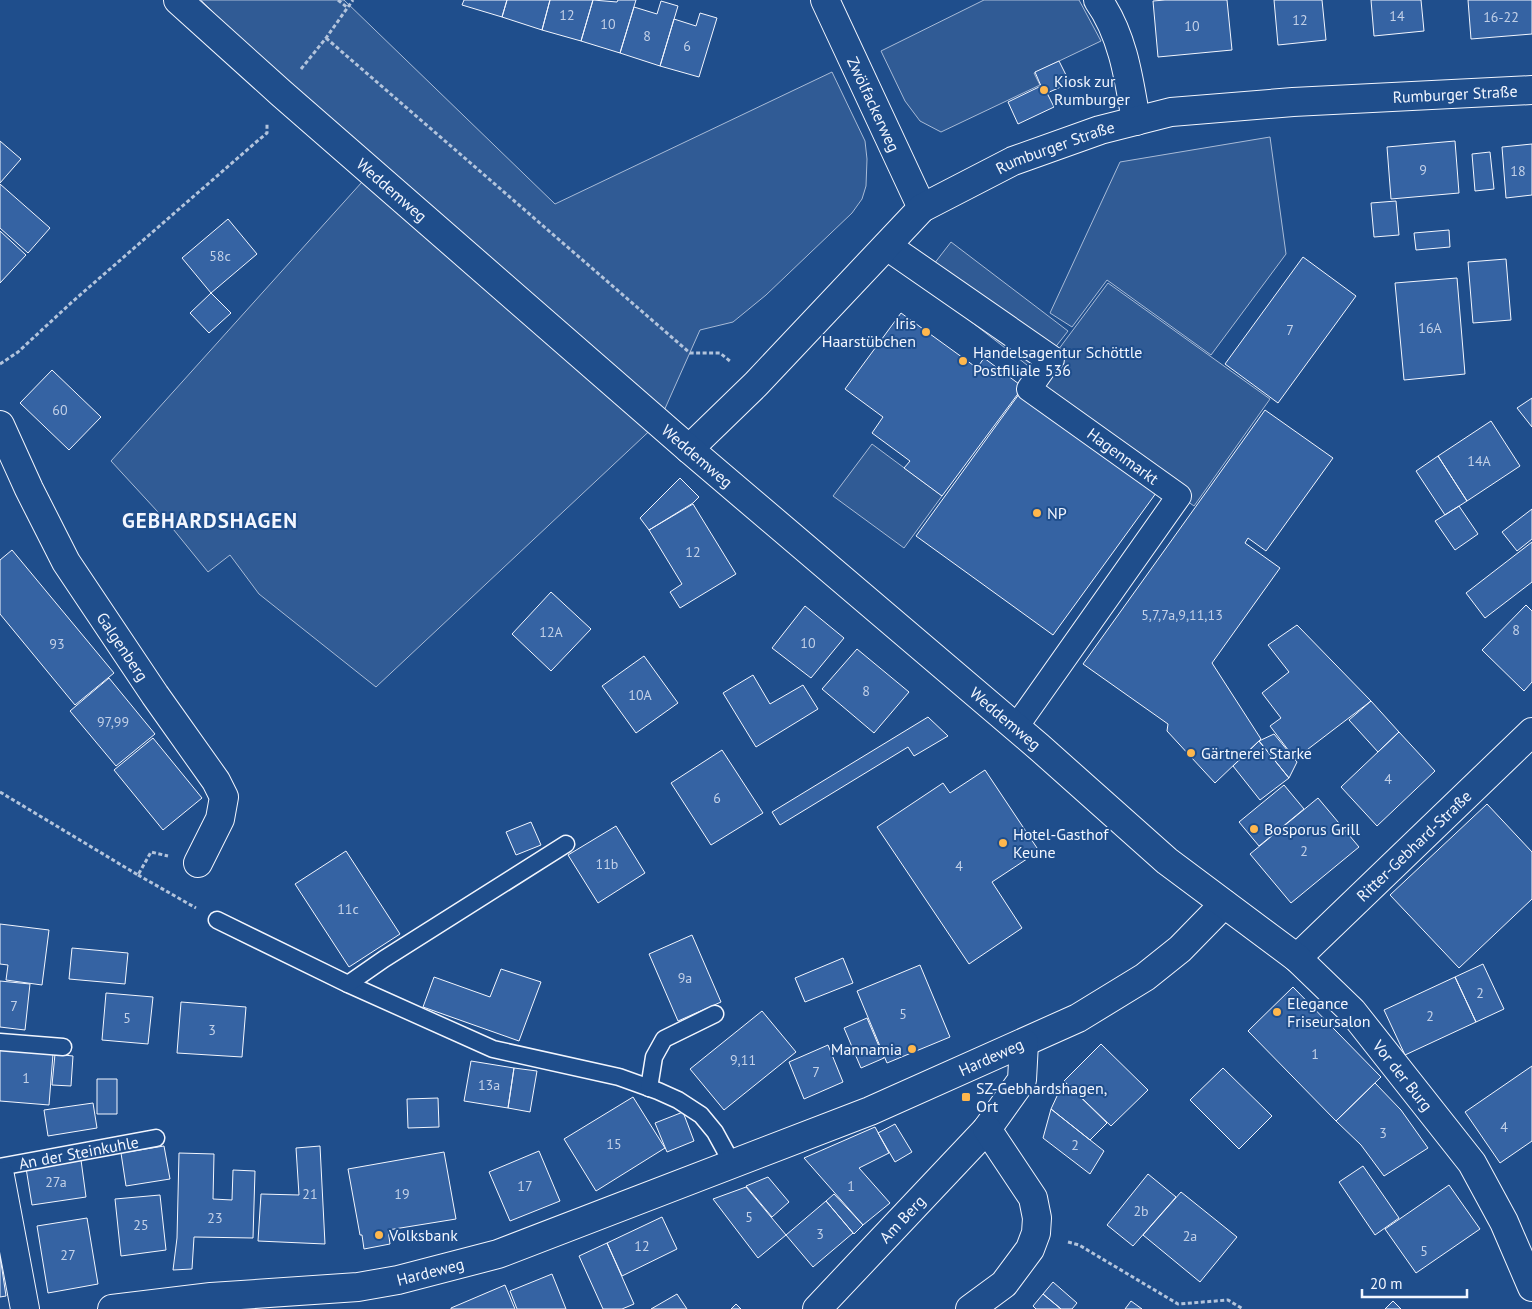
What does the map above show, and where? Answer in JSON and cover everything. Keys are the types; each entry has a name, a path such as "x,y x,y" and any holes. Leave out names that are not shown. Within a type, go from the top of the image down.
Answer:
{"street":[{"name":"Weddemweg","path":"178,0 281,93 689,449 1016,727 1167,861 1224,904"},
{"name":"Zwölfackerweg","path":"825,0 922,208"},
{"path":"1098,0 1107,13 1128,72 1136,121"},
{"name":"Rumburger Straße","path":"689,449 756,384 922,208 1013,161 1100,130 1171,112 1293,102 1532,90"},
{"name":"Hagenmarkt","path":"888,246 1050,359 1029,389 1179,496 1016,727"},
{"name":"Galgenberg","path":"0,425 29,489 66,562 155,695 216,781 224,797 220,819 198,863"},
{"name":"Ritter-Gebhard-Straße","path":"1297,958 1532,732"},
{"name":"Vor der Burg","path":"1224,904 1297,958 1352,1011 1472,1163 1504,1222 1532,1287"},
{"name":"Hardeweg","path":"112,1309 211,1297 358,1287 446,1269 498,1254 870,1111 1078,1018 1146,977 1180,949 1224,904"},
{"name":"Am Berg","path":"817,1309 987,1129 1022,1080 1024,1043"},
{"path":"970,1309 1004,1284 1030,1249 1036,1233 1033,1198 987,1129"},
{"name":"An der Steinkuhle","path":"0,1176 25,1309"}],"lane":[{"path":"348,984 384,959 566,844"},
{"path":"217,920 348,984 493,1049 618,1077 678,1100 701,1115 715,1132 732,1163"},
{"path":"649,1088 654,1057 664,1039 715,1014"},
{"path":"0,1042 63,1047"},
{"name":"An der Steinkuhle","path":"0,1167 156,1138"}],"path":[{"path":"338,0 348,8"},
{"path":"281,93 326,38 353,0"},
{"path":"326,38 690,353 720,353 756,384"},
{"path":"0,364 18,352 72,302 267,133"},
{"path":"0,792 217,920"},
{"path":"138,875 151,852 198,863"},
{"path":"1036,1233 1079,1245 1178,1304 1228,1300 1243,1309"}],"shaded area":[{"path":"201,0 344,0 555,204 832,72 865,141 867,159 866,186 862,199 852,213 766,295 733,322 700,330 659,422 376,687 259,594 230,555 208,572 169,524 111,461 371,172"},
{"path":"984,0 1079,0 1101,41 1034,73 1040,85 941,132 920,121 905,101 881,51"},
{"path":"1270,137 1286,254 1211,355 1107,280 1072,327 1050,313 1120,162"},
{"path":"951,242 1068,331 1036,372 920,282"},
{"path":"1108,283 1270,399 1194,506 1029,389"},
{"path":"872,444 942,496 904,548 833,496"}],"building":[{"path":"464,0 507,0 502,17 462,5"},
{"path":"507,0 550,0 542,30 502,17"},
{"path":"550,0 593,0 581,41 542,30"},
{"path":"593,0 617,2 618,0 636,0 620,53 581,41"},
{"path":"1227,0 1232,50 1158,57 1153,1"},
{"path":"1274,0 1322,0 1326,40 1278,45"},
{"path":"1371,0 1421,0 1424,31 1374,36"},
{"path":"1468,0 1532,0 1532,34 1471,39"},
{"path":"661,1 678,6 660,66 620,53 634,7 657,14"},
{"path":"700,13 717,18 699,77 660,66 674,19 696,26"},
{"name":"Kiosk zur Rumburger","path":"1059,61 1070,83 1047,93 1054,107 1018,124 1008,102 1041,86 1035,72"},
{"path":"0,141 21,159 0,183"},
{"path":"1455,141 1459,193 1391,199 1387,147"},
{"path":"1532,144 1532,195 1506,198 1502,147"},
{"path":"1490,152 1494,189 1475,191 1472,154"},
{"path":"0,184 50,228 28,253 0,228"},
{"path":"1396,201 1399,235 1374,237 1371,203"},
{"path":"228,219 257,254 211,293 182,258"},
{"path":"1449,230 1450,247 1416,250 1414,233"},
{"path":"0,231 26,255 0,283"},
{"path":"1303,257 1356,296 1278,403 1225,364"},
{"path":"1506,259 1511,320 1473,323 1468,262"},
{"path":"1457,278 1465,374 1404,380 1395,283"},
{"path":"211,293 231,313 209,333 190,313"},
{"path":"901,313 977,368 984,358 1023,387 942,496 904,468 910,461 872,433 883,417 845,389"},
{"path":"52,370 101,417 69,450 20,403"},
{"name":"NP","path":"1022,390 1159,489 1053,635 916,536"},
{"path":"1532,398 1532,427 1517,408"},
{"path":"1265,410 1333,458 1266,551 1248,538 1245,543 1280,568 1212,663 1261,739 1215,783 1167,731 1168,724 1083,664"},
{"path":"1491,421 1520,466 1467,501 1438,456"},
{"path":"1438,456 1467,501 1445,515 1416,471"},
{"path":"680,478 699,497 693,503 649,530 640,518"},
{"path":"693,504 736,574 680,608 670,592 682,584 649,530"},
{"path":"1459,506 1478,534 1455,550 1435,521"},
{"path":"1532,509 1532,539 1517,551 1502,532"},
{"path":"1532,542 1532,582 1485,618 1466,593"},
{"path":"12,550 114,673 75,705 0,614 0,560"},
{"path":"551,592 591,629 551,671 512,634"},
{"path":"1526,605 1532,611 1532,682 1524,691 1482,650"},
{"path":"805,606 844,638 811,678 772,648"},
{"path":"1297,625 1371,701 1295,759 1270,726 1281,718 1262,693 1289,672 1268,645"},
{"path":"857,649 909,692 874,733 822,689"},
{"path":"644,656 678,703 636,733 602,686"},
{"path":"753,675 770,704 803,685 818,709 756,747 723,693"},
{"path":"109,678 155,734 116,766 70,711"},
{"path":"1371,701 1399,732 1378,752 1349,720"},
{"path":"928,717 948,736 914,756 908,747 780,825 772,812"},
{"path":"1399,732 1435,771 1377,826 1341,787"},
{"path":"1274,734 1297,762 1289,778 1259,741"},
{"path":"153,738 202,798 163,830 114,770"},
{"path":"1259,741 1289,778 1260,800 1233,766"},
{"path":"722,750 763,813 711,845 671,783"},
{"path":"985,770 1039,851 992,882 1022,928 969,964 877,827 943,783 950,793"},
{"path":"1284,785 1304,809 1259,846 1239,822"},
{"path":"1318,798 1359,847 1291,903 1250,854"},
{"path":"1487,804 1532,852 1532,899 1459,968 1390,895"},
{"path":"531,822 541,845 516,855 506,832"},
{"path":"616,826 645,873 598,903 568,855"},
{"path":"346,851 400,934 349,967 295,884"},
{"path":"0,924 49,930 42,985 6,980 8,965 0,964"},
{"path":"692,935 721,1002 678,1021 649,954"},
{"path":"72,948 128,953 125,984 69,979"},
{"path":"843,958 853,983 805,1002 795,978"},
{"path":"1483,964 1504,1009 1476,1022 1455,977"},
{"path":"920,965 950,1037 887,1063 857,991"},
{"path":"501,969 541,982 519,1041 423,1007 434,977 490,997"},
{"path":"1455,977 1476,1022 1405,1055 1384,1010"},
{"path":"0,981 30,984 25,1030 0,1027"},
{"path":"1293,987 1381,1077 1336,1121 1248,1031"},
{"path":"106,993 153,997 148,1044 102,1040"},
{"path":"181,1002 246,1007 242,1057 177,1053"},
{"path":"762,1011 796,1052 724,1110 690,1069"},
{"path":"867,1018 884,1058 861,1068 844,1028"},
{"path":"1101,1044 1148,1090 1111,1126 1064,1081"},
{"path":"828,1045 843,1082 804,1099 789,1062"},
{"path":"0,1050 53,1054 49,1105 0,1101"},
{"path":"55,1054 73,1056 71,1086 52,1085"},
{"path":"471,1061 514,1068 508,1108 464,1101"},
{"path":"1532,1066 1532,1141 1500,1163 1465,1112"},
{"path":"514,1068 537,1071 530,1112 508,1108"},
{"path":"1223,1068 1272,1116 1239,1149 1190,1100"},
{"path":"97,1079 117,1079 117,1114 97,1114"},
{"path":"1064,1081 1107,1123 1090,1140 1051,1109"},
{"path":"1375,1083 1401,1110 1428,1148 1384,1176 1361,1145 1336,1121"},
{"path":"633,1097 665,1148 596,1191 564,1139"},
{"path":"438,1098 439,1127 408,1128 407,1099"},
{"path":"93,1103 97,1128 48,1136 44,1110"},
{"path":"1051,1109 1104,1151 1090,1174 1043,1138"},
{"path":"683,1112 694,1141 667,1152 655,1123"},
{"path":"895,1124 912,1152 895,1162 878,1133"},
{"path":"875,1127 889,1153 859,1168 890,1203 863,1225 804,1158"},
{"path":"164,1146 170,1179 126,1186 121,1153"},
{"path":"320,1146 325,1244 258,1241 261,1194 299,1195 296,1148"},
{"path":"539,1151 560,1201 510,1221 489,1172"},
{"path":"444,1152 456,1219 388,1230 390,1244 364,1249 348,1169"},
{"path":"179,1153 214,1154 213,1199 232,1200 233,1170 255,1171 253,1238 194,1237 192,1269 173,1270 177,1238"},
{"path":"81,1160 86,1197 32,1205 26,1168"},
{"path":"1363,1166 1399,1218 1375,1235 1339,1182"},
{"path":"1148,1174 1176,1197 1133,1246 1107,1225"},
{"path":"768,1177 789,1202 772,1217 746,1186"},
{"path":"1449,1185 1480,1229 1416,1273 1385,1229"},
{"path":"746,1187 786,1235 758,1258 713,1199"},
{"path":"1181,1192 1237,1237 1200,1282 1143,1235"},
{"path":"834,1194 863,1225 854,1234 826,1201"},
{"path":"160,1195 166,1250 121,1256 115,1199"},
{"path":"826,1201 853,1233 813,1267 786,1235"},
{"path":"662,1217 677,1249 622,1276 607,1243"},
{"path":"87,1218 98,1284 48,1293 37,1226"},
{"path":"607,1243 634,1304 622,1309 603,1309 579,1256"},
{"path":"0,1256 6,1296 0,1297"},
{"path":"552,1274 566,1309 517,1309 510,1291"},
{"path":"1053,1282 1077,1303 1072,1309 1061,1309 1043,1294"},
{"path":"505,1285 515,1309 451,1309 451,1308"},
{"path":"677,1294 687,1309 651,1309"},
{"path":"1043,1294 1061,1309 1036,1309 1033,1306"},
{"path":"1131,1301 1142,1309 1125,1309"},
{"path":"1393,1301 1401,1309 1385,1309"},
{"path":"736,1304 741,1309 731,1309"}],"place":[{"name":"Kiosk zur Rumburger","path":"1044,90"},
{"name":"Iris Haarstübchen","path":"926,332"},
{"name":"Handelsagentur Schöttle Postfiliale 536","path":"963,361"},
{"name":"NP","path":"1037,513"},
{"name":"Gärtnerei Starke","path":"1191,753"},
{"name":"Bosporus Grill","path":"1254,829"},
{"name":"Hotel-Gasthof Keune","path":"1003,843"},
{"name":"Elegance Friseursalon","path":"1277,1012"},
{"name":"Mannamia","path":"912,1049"},
{"name":"SZ-Gebhardshagen, Ort","path":"966,1097"},
{"name":"Volksbank","path":"379,1235"}],"district":[{"name":"GEBHARDSHAGEN","path":"210,520"}]}
